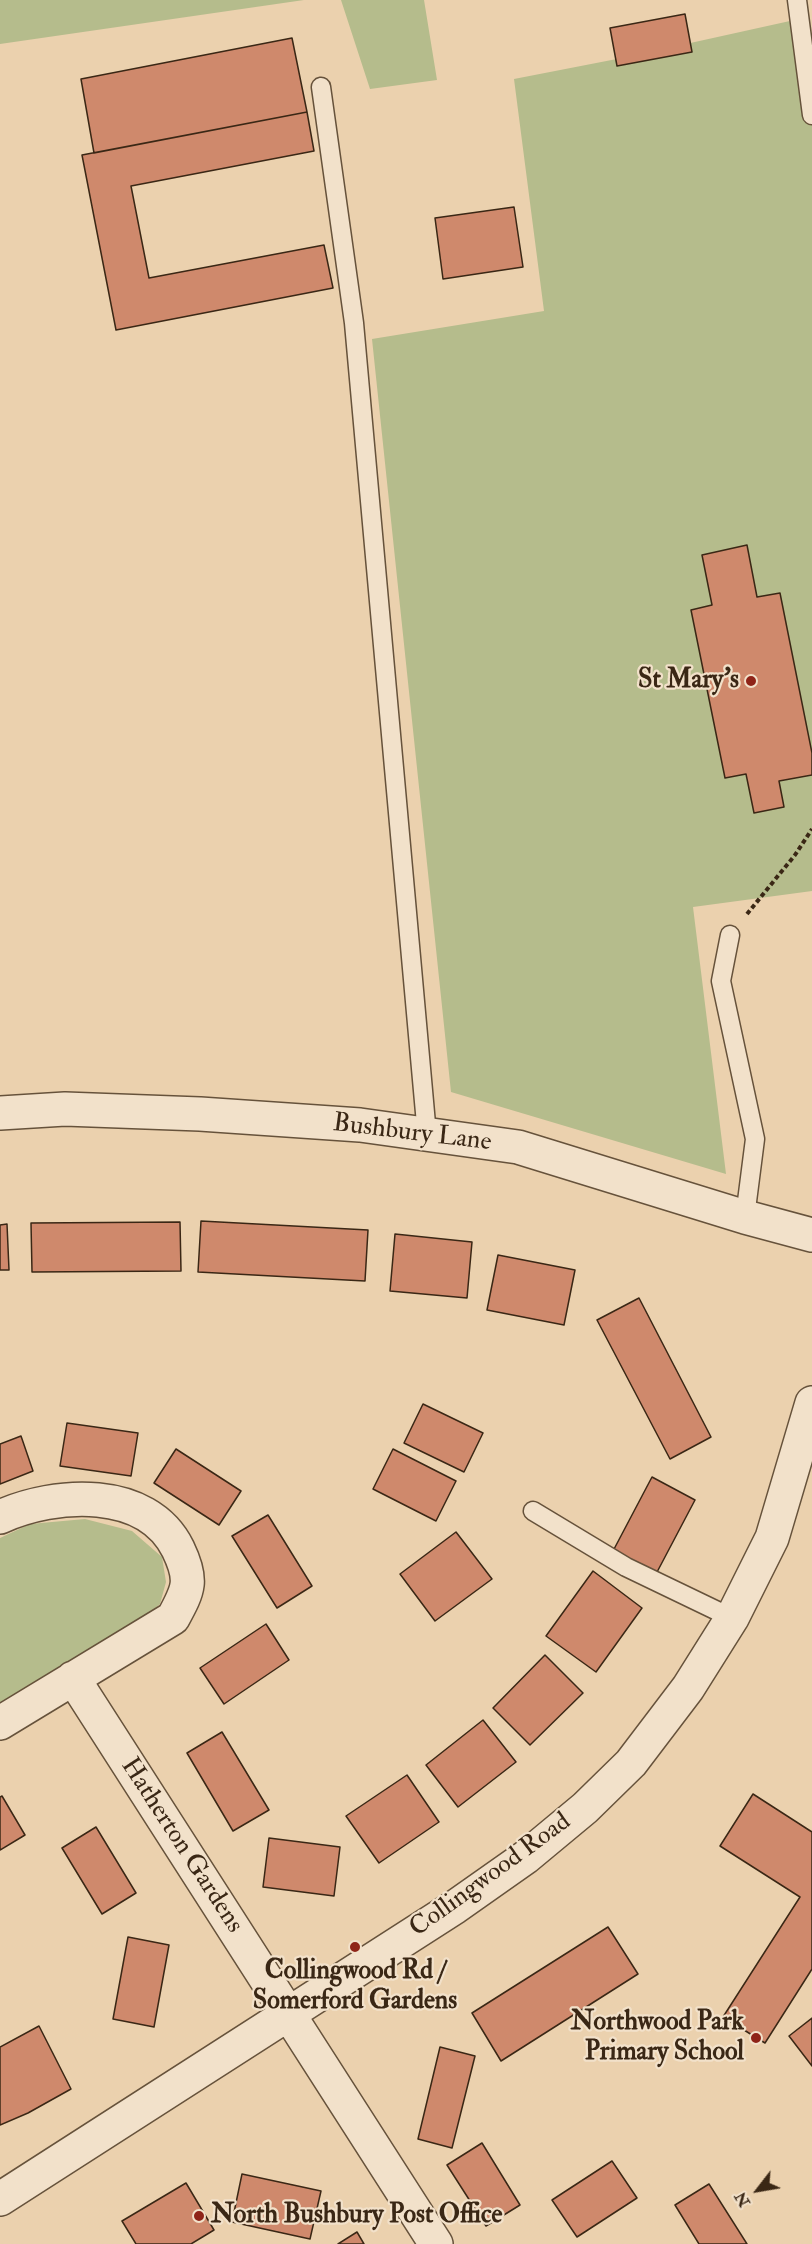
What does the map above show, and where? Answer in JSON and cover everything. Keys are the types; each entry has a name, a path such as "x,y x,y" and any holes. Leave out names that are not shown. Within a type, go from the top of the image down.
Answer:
{"street":[{"name":"Bushbury Lane","path":"0,1113 65,1110 200,1114 360,1125 518,1147 745,1217 812,1235"},
{"name":"Collingwood Road","path":"0,2199 455,1907 526,1857 585,1808 631,1763 688,1688 732,1618 772,1539 812,1403"},
{"path":"0,1517 13,1511 47,1503 87,1499 117,1503 142,1512 171,1534 187,1568 187,1593 173,1618 0,1723"},
{"name":"Hatherton Gardens","path":"73,1678 436,2244"}],"lane":[{"path":"797,0 812,115"},
{"path":"321,87 354,323 427,1135"},
{"path":"730,935 721,981 755,1139 745,1217"},
{"path":"533,1511 626,1567 732,1618"}],"path":[{"path":"730,935 795,855 812,829"}],"green space":[{"path":"0,0 304,0 0,44"},
{"path":"341,0 424,0 437,80 370,89"},
{"path":"808,17 812,44 812,891 693,907 726,1174 451,1092 372,339 544,311 514,79"},
{"path":"85,1519 132,1531 162,1557 166,1582 160,1604 135,1625 0,1704 0,1538 30,1524"}],"building":[{"path":"685,14 692,52 617,66 610,28"},
{"path":"292,38 307,112 94,153 81,79"},
{"path":"307,112 314,151 131,186 149,278 324,245 333,288 116,330 82,155"},
{"path":"514,207 523,267 443,279 435,218"},
{"name":"St Mary's","path":"747,545 757,597 780,593 812,753 812,775 779,781 784,807 754,813 746,774 725,778 691,610 712,605 702,555"},
{"path":"201,1221 368,1230 365,1281 198,1272"},
{"path":"180,1222 181,1271 32,1272 31,1223"},
{"path":"7,1224 9,1270 0,1270 0,1225"},
{"path":"395,1234 472,1242 467,1298 390,1291"},
{"path":"498,1255 575,1270 564,1325 487,1310"},
{"path":"639,1298 711,1437 670,1459 597,1320"},
{"path":"423,1404 483,1433 464,1472 404,1443"},
{"path":"67,1423 138,1433 131,1476 60,1466"},
{"path":"21,1436 33,1471 0,1484 0,1444"},
{"path":"176,1449 241,1491 219,1525 154,1483"},
{"path":"393,1449 456,1481 436,1521 373,1489"},
{"path":"652,1477 695,1500 656,1574 613,1551"},
{"path":"268,1515 312,1586 277,1608 232,1536"},
{"path":"456,1532 492,1579 435,1621 400,1574"},
{"path":"593,1571 642,1608 596,1672 546,1636"},
{"path":"266,1624 289,1660 224,1704 200,1668"},
{"path":"545,1655 583,1693 530,1745 493,1708"},
{"path":"483,1720 516,1762 458,1807 426,1765"},
{"path":"222,1732 269,1810 233,1831 187,1753"},
{"path":"407,1775 439,1822 379,1863 346,1816"},
{"path":"753,1794 812,1832 812,1969 765,2043 723,2017 800,1897 720,1846"},
{"path":"2,1796 25,1835 0,1850 0,1797"},
{"path":"96,1827 136,1893 102,1914 62,1848"},
{"path":"269,1838 340,1847 334,1896 263,1887"},
{"path":"608,1927 638,1974 501,2061 472,2013"},
{"path":"128,1937 169,1945 154,2027 113,2019"},
{"path":"812,2018 812,2066 789,2036"},
{"path":"39,2026 71,2089 28,2113 0,2125 0,2047"},
{"path":"440,2047 475,2056 452,2148 418,2139"},
{"path":"482,2143 520,2205 486,2226 447,2165"},
{"path":"612,2161 637,2198 577,2237 552,2200"},
{"path":"242,2174 321,2191 310,2239 232,2222"},
{"path":"186,2183 214,2230 191,2244 136,2244 122,2221"},
{"path":"709,2184 747,2244 699,2244 675,2205"},
{"path":"357,2232 364,2244 338,2244"}],"place":[{"name":"St Mary's","path":"751,681"},
{"name":"Collingwood Rd / Somerford Gardens","path":"355,1947"},
{"name":"Northwood Park Primary School","path":"756,2038"},
{"name":"North Bushbury Post Office","path":"199,2216"}]}
